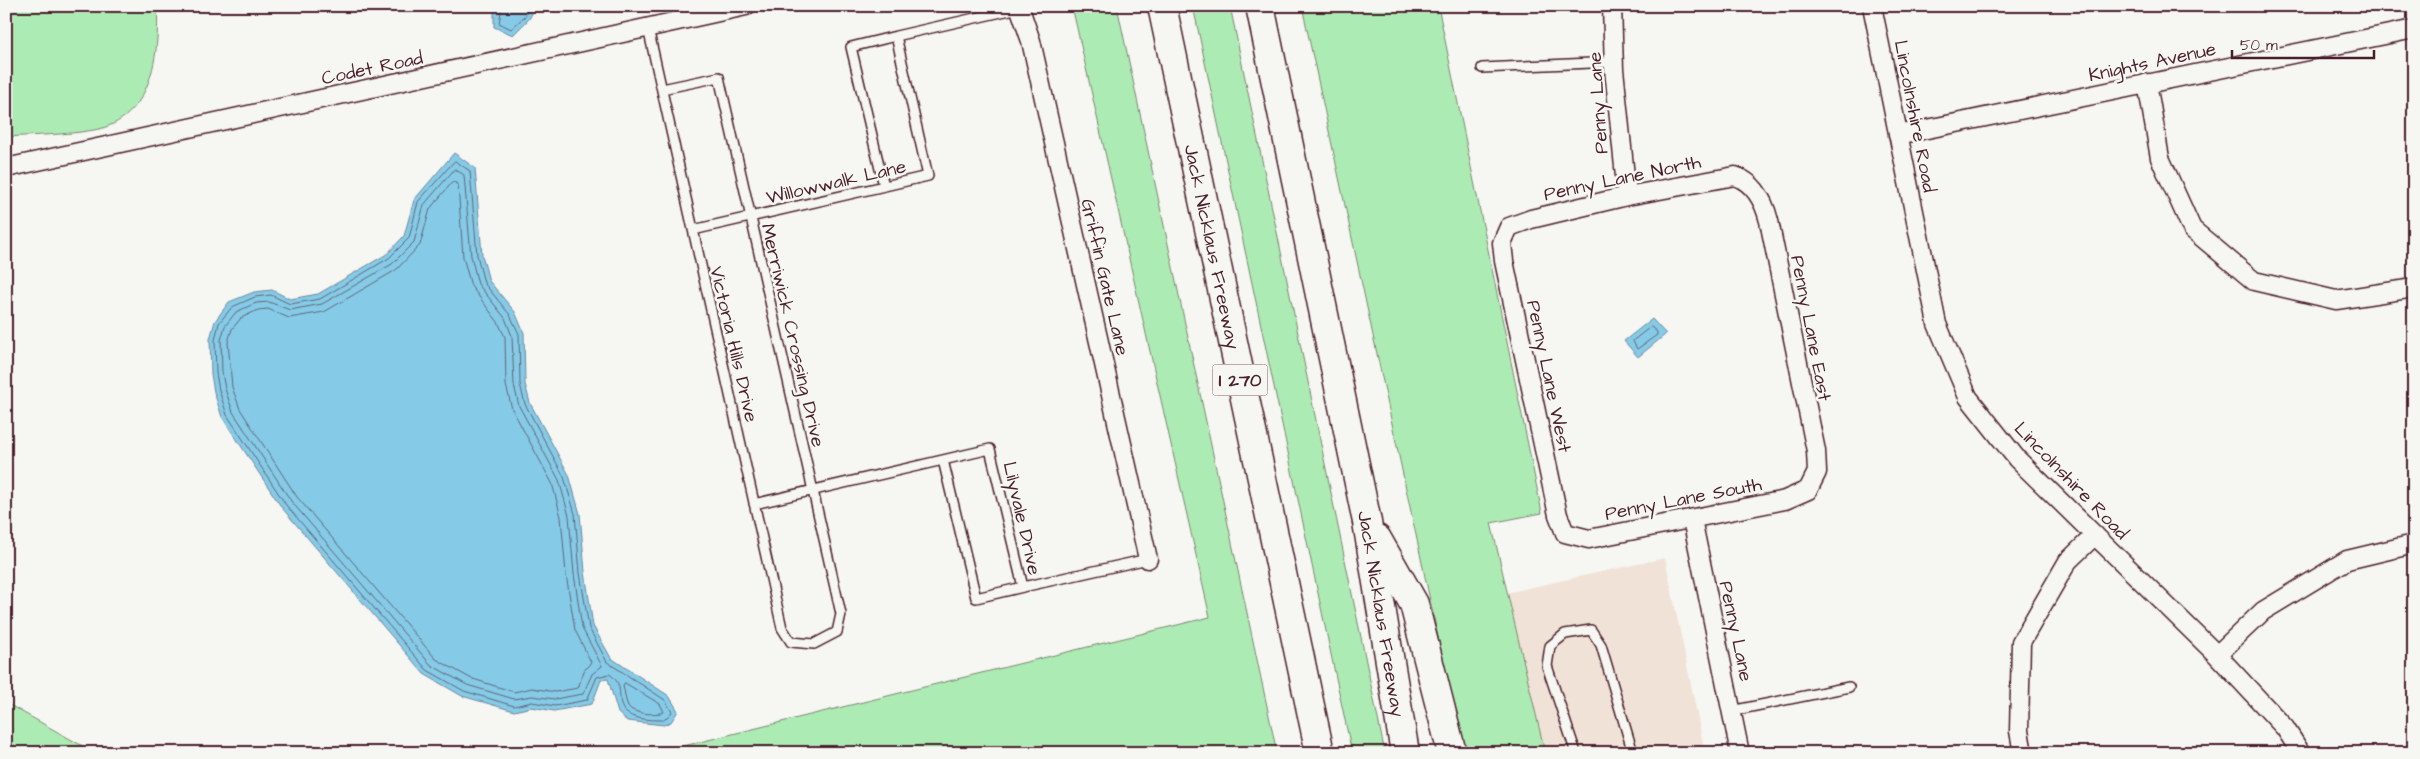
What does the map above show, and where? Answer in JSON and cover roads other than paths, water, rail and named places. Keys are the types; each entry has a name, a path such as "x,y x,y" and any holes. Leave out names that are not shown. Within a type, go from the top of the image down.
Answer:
{"highway":[{"name":"Jack Nicklaus Freeway","path":"1162,6 1320,753"},
{"name":"Jack Nicklaus Freeway","path":"1260,6 1367,522 1408,746"},
{"path":"1367,522 1414,604 1452,753"}],"street":[{"name":"Codet Road","path":"6,168 746,6"},
{"name":"Penny Lane","path":"1612,6 1614,62 1626,196"},
{"name":"Lincolnshire Road","path":"1872,6 1937,324 1968,398 2017,459 2217,655 2285,728 2301,753"},
{"name":"Griffin Gate Lane","path":"1019,7 1031,41 1148,559"},
{"name":"Knights Avenue","path":"1898,135 2414,30"},
{"path":"2147,83 2160,158 2192,229 2254,281 2336,300 2414,288"},
{"name":"Penny Lane North","path":"1509,227 1531,219 1626,196 1724,176 1735,176 1745,180"},
{"name":"Penny Lane East","path":"1745,180 1764,202 1802,384 1817,472 1808,490"},
{"name":"Penny Lane West","path":"1509,227 1502,243 1504,261 1558,515 1564,533"},
{"name":"Penny Lane South","path":"1564,533 1589,539 1785,500 1808,490"},
{"name":"Penny Lane","path":"1692,518 1740,753"},
{"path":"2023,753 2019,731 2021,642 2068,561 2095,535"},
{"path":"2217,655 2263,611 2347,560 2414,544"}],"lane":[{"path":"884,186 851,47 1019,7"},
{"name":"Victoria Hills Drive","path":"648,28 782,628 791,642 814,644"},
{"name":"Willowwalk Lane","path":"693,230 928,176 896,36"},
{"path":"1482,68 1614,62"},
{"name":"Merriwick Crossing Drive","path":"662,89 719,77 841,614 838,632 814,644"},
{"name":"Lilyvale Drive","path":"754,504 990,449 1023,587 1148,559"},
{"path":"943,460 976,598 1023,587"},
{"path":"1576,753 1547,666 1550,646 1557,640 1565,634 1591,630 1601,645 1633,753"},
{"path":"1731,711 1849,688"}],"water":[{"path":"498,6 536,6 529,19 513,35 494,27 494,12"},
{"path":"454,153 475,168 482,255 489,281 515,312 524,333 525,384 530,403 569,475 580,514 585,572 593,626 611,658 669,696 678,711 671,722 664,725 627,721 618,713 608,679 601,680 592,704 554,711 532,707 514,711 462,696 424,674 282,508 222,417 214,392 211,374 210,339 215,321 229,302 254,292 272,290 290,299 318,294 387,254 404,236 414,200"},
{"path":"1652,319 1666,334 1638,357 1624,341"}]}
